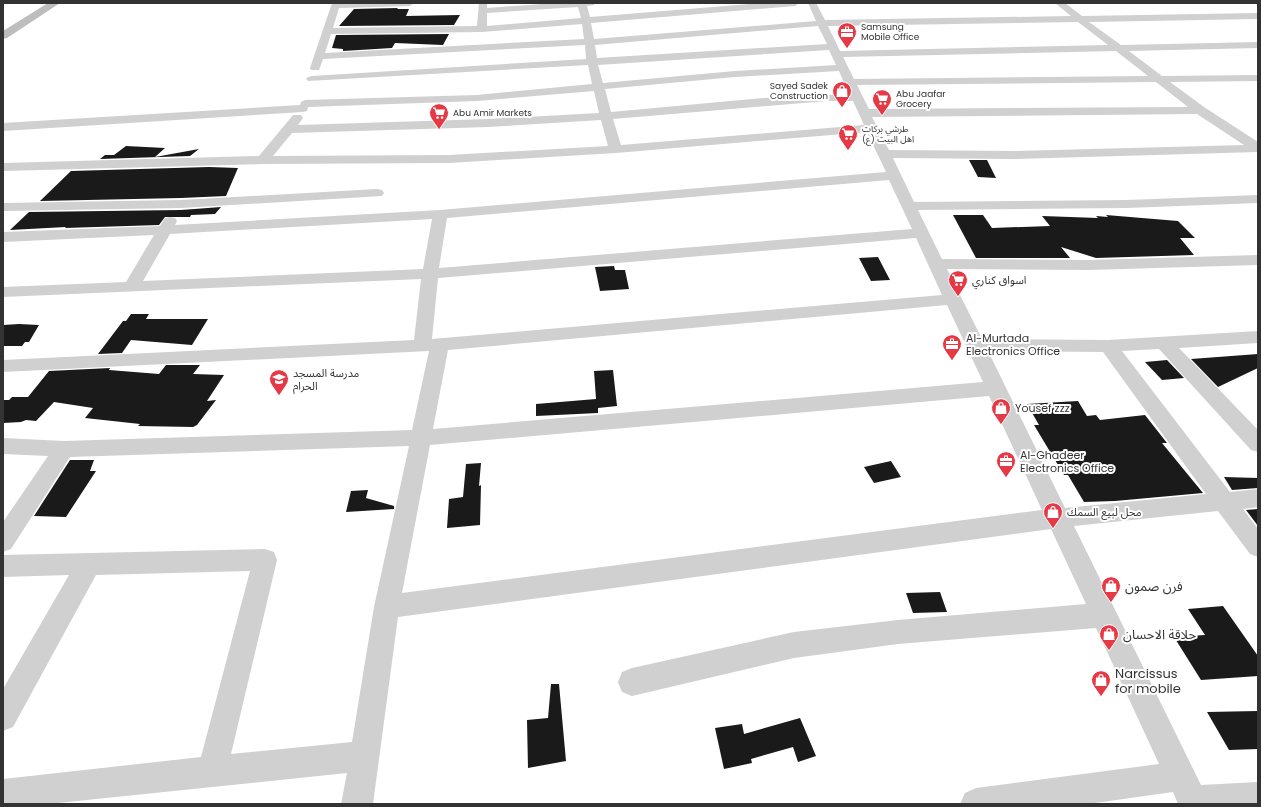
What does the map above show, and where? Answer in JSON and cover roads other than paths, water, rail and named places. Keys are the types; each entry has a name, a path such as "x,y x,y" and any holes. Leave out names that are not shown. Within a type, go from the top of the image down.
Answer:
{"main road":[{"path":"3,26 40,4 41,6 54,4"},
{"path":"3,36 54,4"},
{"path":"20,16 35,16"}],"street":[{"path":"263,160 289,129 304,106 326,31 336,4 410,3"},
{"path":"326,31 482,30 795,3"},
{"path":"812,3 1189,794"},
{"path":"1059,3 1082,19 1116,48 1200,110 1258,148"},
{"path":"482,30 483,7 586,4 586,21 592,62 616,149"},
{"path":"319,56 590,42 822,23 1258,16"},
{"path":"3,166 263,160 449,159 616,149 851,84 1116,48 1258,45"},
{"path":"312,79 592,62 851,84 1200,110"},
{"path":"3,127 304,106 477,98 735,74 851,84 1258,78"},
{"path":"289,129 469,124 607,116 808,98 851,84"},
{"path":"884,154 1015,155 1258,148"},
{"path":"3,237 165,230 440,214 894,175"},
{"path":"3,207 181,204 377,193"},
{"path":"909,206 1127,204 1258,199"},
{"path":"131,287 181,204"},
{"path":"357,804 387,607 422,438 431,345 430,274 440,214"},
{"path":"3,292 430,274 922,233"},
{"path":"936,264 1089,265 1258,260"},
{"path":"3,366 431,345 953,299"},
{"path":"975,345 1108,346 1258,337"},
{"path":"1164,343 1258,444"},
{"path":"1108,346 1258,547"},
{"path":"3,446 64,449 422,438 996,388"},
{"path":"3,542 64,449"},
{"path":"387,607 1058,518 1258,498"},
{"path":"3,566 265,560 212,771"},
{"path":"3,717 89,564"},
{"path":"632,682 794,645 898,632 1104,615"},
{"path":"3,794 364,756"},
{"path":"976,804 1189,794 1258,798"}],"place":[{"name":"Samsung Mobile Office","path":"847,49"},
{"name":"Sayed Sadek Construction","path":"842,108"},
{"name":"Abu Jaafar Grocery","path":"882,116"},
{"name":"Abu Amir Markets","path":"439,130"},
{"name":"طرشي بركات اهل البيت (ع)","path":"848,151"},
{"name":"اسواق كناري","path":"958,297"},
{"name":"Al-Murtada Electronics Office","path":"952,361"},
{"name":"مدرسة المسجد الحرام","path":"279,396"},
{"name":"Yousef zzz","path":"1001,425"},
{"name":"Al-Ghadeer Electronics Office","path":"1006,478"},
{"name":"محل لبيع السمك","path":"1053,529"},
{"name":"فرن صمون","path":"1111,603"},
{"name":"حلاقة الاحسان","path":"1109,651"},
{"name":"Narcissus for mobile","path":"1101,697"}]}
